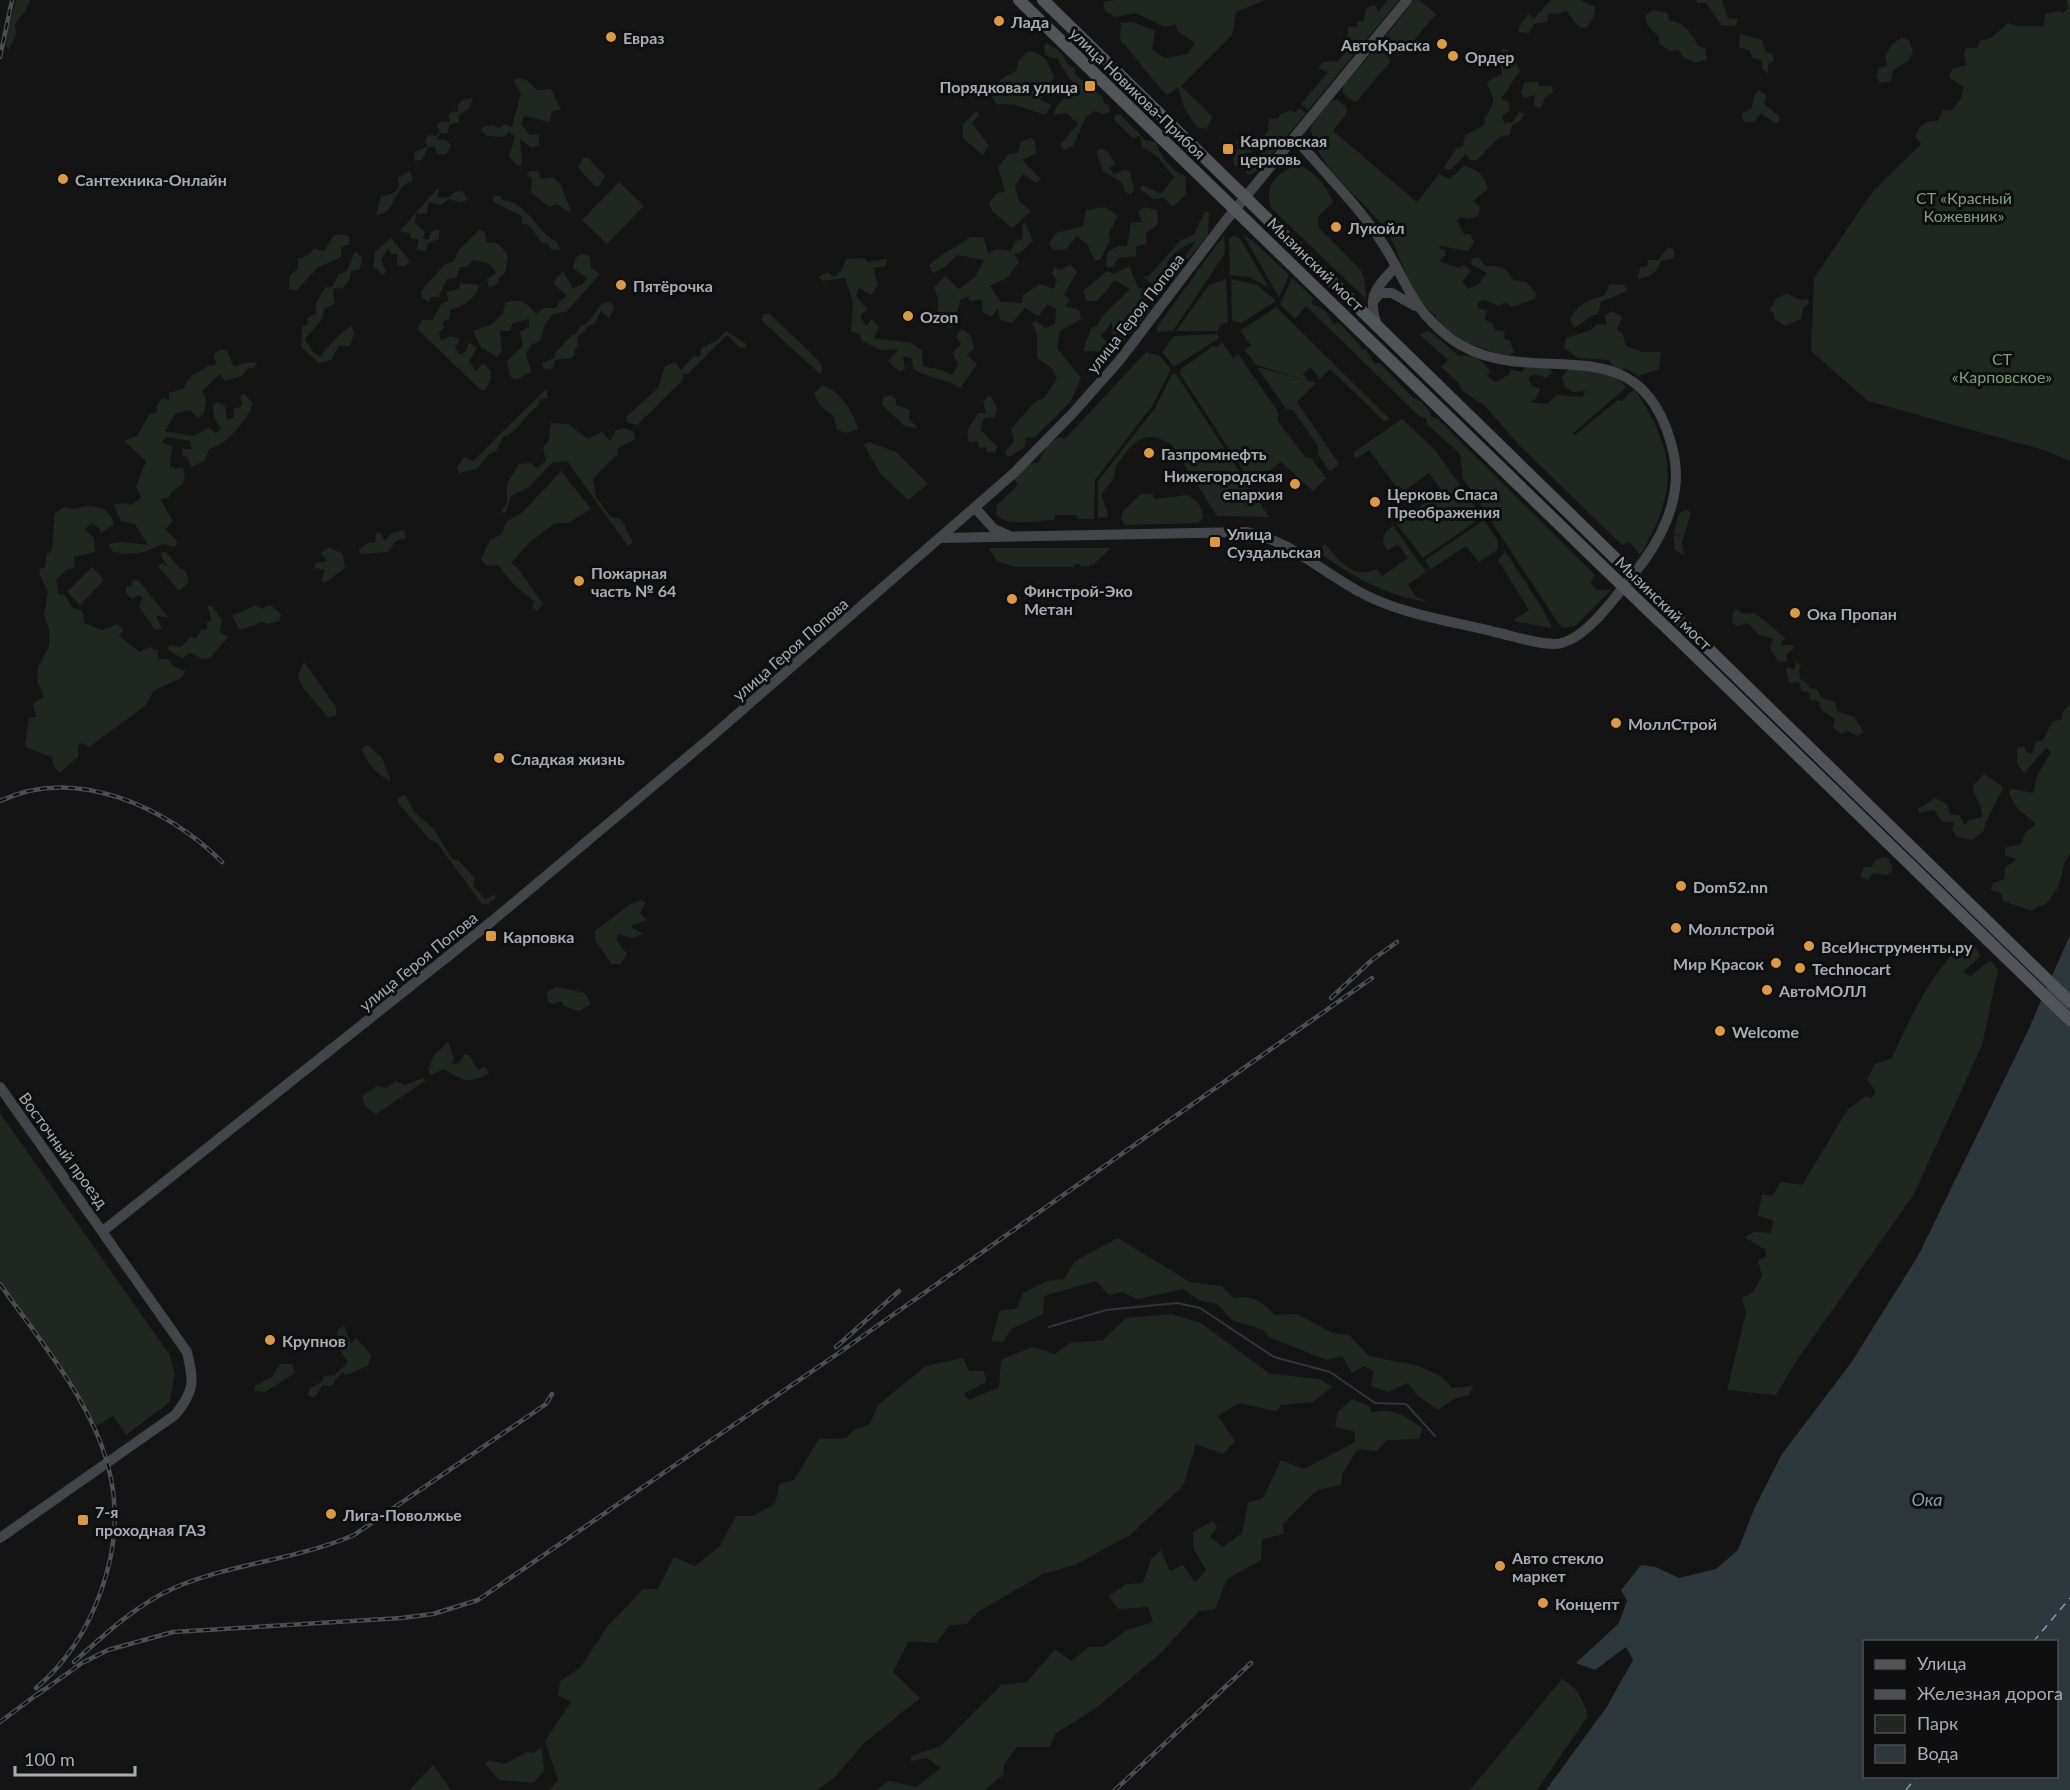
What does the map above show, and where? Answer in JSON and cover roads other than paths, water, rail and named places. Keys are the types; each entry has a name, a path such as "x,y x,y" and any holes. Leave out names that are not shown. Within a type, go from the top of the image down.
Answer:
{"main road":[{"name":"улица Новикова-Прибоя","path":"1019,0 1235,210"},
{"name":"улица Новикова-Прибоя","path":"1043,0 1245,198"},
{"name":"Мызинский мост","path":"1245,198 1686,627 2070,1020"},
{"name":"Мызинский мост","path":"1235,210 1675,636 2070,1002"}],"street":[{"name":"улица Героя Попова","path":"103,1230 491,922 710,738 975,508 1045,443 1099,384 1235,210 1407,0"},
{"path":"1295,138 1370,227 1396,266 1416,306"},
{"path":"1378,328 1372,303 1373,293 1396,266"},
{"path":"940,538 1246,532 1280,542 1357,591 1382,603 1518,638 1556,644 1566,642 1582,632 1602,612 1645,561 1661,534 1676,492 1671,442 1662,418 1645,392 1620,373 1572,363 1510,361 1480,353 1454,340 1416,306 1392,293 1380,293 1372,303"},
{"path":"975,508 994,529 1010,536"},
{"name":"Восточный проезд","path":"0,1087 187,1352 193,1378 190,1396 176,1415 4,1536"}],"water":[{"name":"Ока","path":"2070,935 2070,1790 1546,1790 1606,1708 1633,1660 1626,1647 1595,1670 1576,1663 1619,1623 1627,1601 1621,1590 1641,1565 1656,1567 1679,1578 1716,1569 1738,1550 1755,1507 1782,1454 1851,1363 1918,1256 2027,1033"}],"waterway":[{"path":"1049,1327 1106,1310 1177,1303 1200,1308 1274,1357 1330,1372 1375,1403 1406,1404 1435,1436"}],"railway":[{"path":"0,57 12,0"},
{"path":"0,801 29,791 59,788 89,790 118,797 175,824 222,862"},
{"path":"1331,998 1372,960 1397,942"},
{"path":"37,1695 82,1663 108,1650 173,1632 401,1618 433,1614 478,1600 843,1350 1372,978"},
{"path":"0,1284 51,1355 94,1426 107,1463 114,1503 113,1545 96,1605 75,1644 57,1668 36,1688"},
{"path":"836,1347 899,1291"},
{"path":"74,1662 134,1612 174,1588 218,1573 310,1550 354,1535 546,1404 552,1394"},
{"path":"1115,1790 1251,1663"},
{"path":"0,1722 43,1690"}],"place":[{"name":"Лада","path":"999,21"},
{"name":"Евраз","path":"611,37"},
{"name":"АвтоКраска","path":"1442,44"},
{"name":"Ордер","path":"1453,56"},
{"name":"Порядковая улица","path":"1090,86"},
{"name":"Карповская церковь","path":"1228,149"},
{"name":"Сантехника-Онлайн","path":"63,179"},
{"name":"Лукойл","path":"1336,227"},
{"name":"Пятёрочка","path":"621,285"},
{"name":"Ozon","path":"908,316"},
{"name":"Газпромнефть","path":"1149,453"},
{"name":"Нижегородская епархия","path":"1295,484"},
{"name":"Церковь Спаса Преображения","path":"1375,502"},
{"name":"Улица Суздальская","path":"1215,542"},
{"name":"Пожарная часть № 64","path":"579,581"},
{"name":"Финстрой-Эко Метан","path":"1012,599"},
{"name":"Ока Пропан","path":"1795,613"},
{"name":"МоллСтрой","path":"1616,723"},
{"name":"Сладкая жизнь","path":"499,758"},
{"name":"Dom52.nn","path":"1681,886"},
{"name":"Моллcтрой","path":"1676,928"},
{"name":"Карповка","path":"491,936"},
{"name":"ВсеИнструменты.ру","path":"1809,946"},
{"name":"Мир Красок","path":"1776,963"},
{"name":"Technocart","path":"1800,968"},
{"name":"АвтоМОЛЛ","path":"1767,990"},
{"name":"Welcome","path":"1720,1031"},
{"name":"Крупнов","path":"270,1340"},
{"name":"Лига-Поволжье","path":"331,1514"},
{"name":"7-я проходная ГАЗ","path":"83,1520"},
{"name":"Авто стекло маркет","path":"1500,1566"},
{"name":"Концепт","path":"1543,1603"}],"park label":[{"name":"СТ «Красный Кожевник»","path":"1964,206"},
{"name":"СТ «Карповское»","path":"2002,367"}]}
